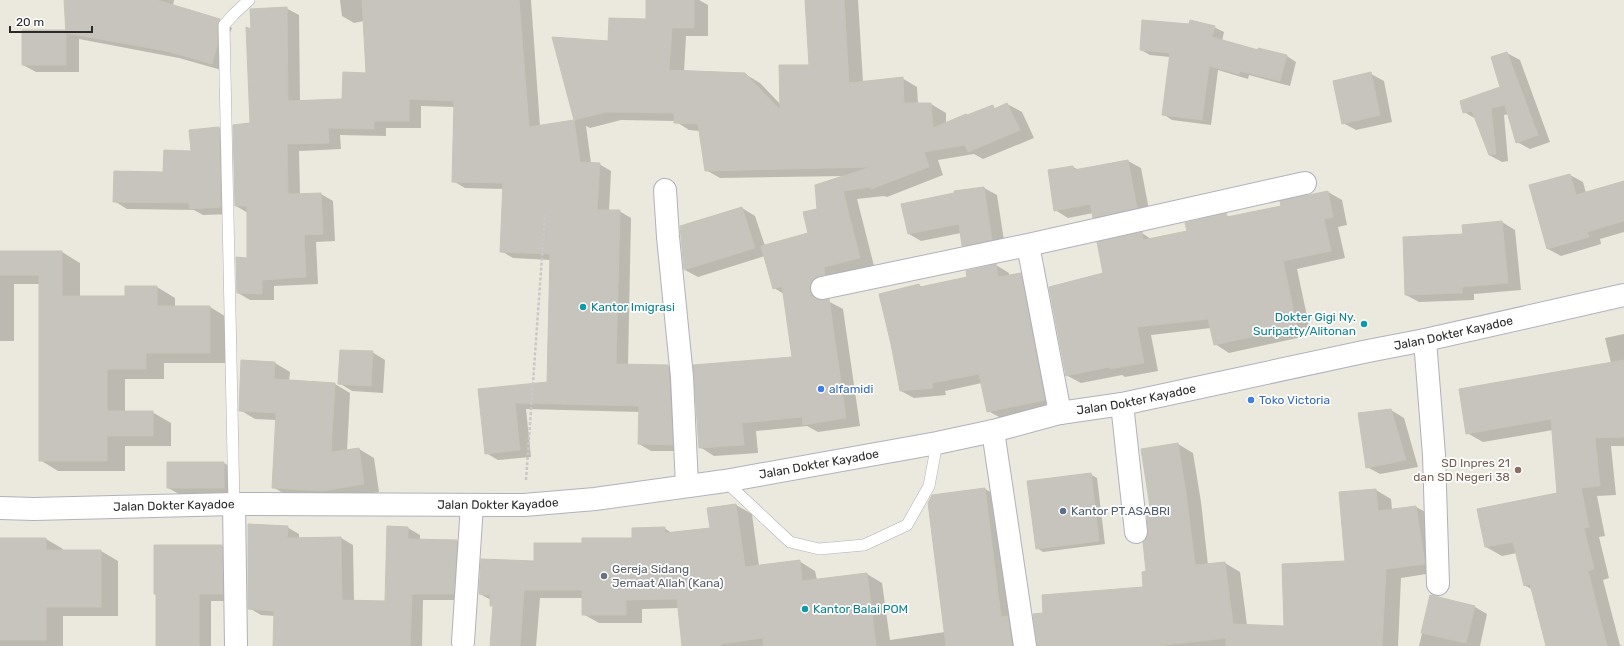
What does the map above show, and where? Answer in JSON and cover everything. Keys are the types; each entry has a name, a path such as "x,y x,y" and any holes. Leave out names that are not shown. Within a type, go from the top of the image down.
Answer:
{"street":[{"path":"822,288 1028,245 1305,183"},
{"path":"665,190 668,237 682,377 687,486"},
{"path":"1028,245 1060,413"},
{"name":"Jalan Dokter Kayadoe","path":"0,508 34,509 234,504 524,505 595,499 725,481 937,443 993,431 1060,413 1122,404 1425,340 1624,295"},
{"path":"1425,340 1434,455 1438,584"},
{"path":"1122,404 1136,532"},
{"path":"993,431 1025,646"},
{"path":"234,504 236,646"},
{"path":"463,642 472,505"}],"lane":[{"path":"234,504 224,25 249,0"},
{"path":"725,481 790,542 819,549 864,545 907,525 928,486 937,443"}],"path":[{"path":"524,505 545,215"}],"building":[{"path":"64,0 157,0 220,19 217,25 217,46 212,64 166,51 66,33"},
{"path":"362,0 519,0 529,127 574,120 580,162 600,163 597,210 620,210 616,364 668,365 673,445 638,444 639,406 515,403 520,450 485,454 478,389 547,382 550,254 500,252 503,183 452,182 454,101 409,99 409,121 374,121 374,129 328,128 329,143 287,144 288,193 321,193 323,234 304,235 306,277 262,280 262,294 237,293 236,257 247,258 247,206 235,206 233,125 250,123 246,27 251,29 250,9 287,7 288,101 342,99 343,72 366,73"},
{"path":"646,0 694,0 694,28 672,28 669,70 745,73 780,110 779,65 809,65 805,0 844,0 849,83 903,77 904,103 931,103 933,128 966,114 967,115 993,105 994,109 1007,103 1020,130 968,152 965,145 924,152 929,167 871,189 871,187 843,191 860,258 824,267 825,275 813,279 810,284 810,290 812,296 818,300 829,299 846,418 803,425 802,417 742,423 744,445 699,448 693,365 792,357 782,286 773,289 761,246 808,233 803,212 817,209 815,185 868,167 705,171 698,124 674,123 674,113 606,112 574,120 552,37 608,41 609,18 646,19"},
{"path":"1142,20 1189,24 1190,20 1215,26 1212,37 1258,50 1258,48 1287,55 1280,81 1240,71 1239,74 1209,66 1202,120 1162,115 1170,53 1140,50"},
{"path":"22,30 66,30 66,65 22,65"},
{"path":"1507,52 1538,135 1516,143 1505,105 1491,108 1496,154 1489,155 1472,111 1463,113 1460,101 1500,87 1491,57"},
{"path":"1371,72 1380,115 1342,124 1333,81"},
{"path":"219,127 221,207 190,209 189,203 113,202 114,171 163,172 164,150 191,151 189,130"},
{"path":"1128,160 1137,208 1093,218 1090,204 1054,211 1048,170 1073,166 1074,170"},
{"path":"1570,174 1576,195 1624,181 1624,221 1587,232 1589,237 1547,249 1529,185"},
{"path":"984,187 992,240 962,246 959,224 908,234 901,204 954,193 954,191"},
{"path":"1328,191 1333,217 1324,219 1331,251 1283,261 1297,327 1214,345 1208,319 1137,327 1144,363 1110,369 1109,367 1066,376 1049,287 1103,273 1097,242 1142,232 1143,240 1187,231 1185,223 1226,213 1227,217 1281,206 1280,201"},
{"path":"742,207 755,248 684,270 680,226"},
{"path":"1502,221 1508,283 1462,287 1462,293 1405,295 1403,237 1463,234 1462,225"},
{"path":"0,251 62,251 62,296 125,296 125,286 157,286 157,306 210,306 210,353 146,353 146,369 107,369 107,411 153,411 153,436 107,436 107,461 39,461 39,275 0,275"},
{"path":"996,264 998,277 1021,273 1045,400 987,412 979,374 932,383 933,388 900,391 879,294 919,284 920,287 967,277 966,271"},
{"path":"340,350 373,351 371,386 338,384"},
{"path":"241,360 275,362 274,379 335,383 331,452 359,448 364,484 322,491 272,488 276,413 239,411"},
{"path":"1624,360 1624,437 1595,438 1600,486 1581,488 1589,527 1584,528 1594,569 1588,571 1607,646 1546,646 1530,584 1524,586 1513,542 1485,547 1477,509 1557,493 1551,419 1466,434 1459,389"},
{"path":"1391,409 1406,460 1366,468 1358,413"},
{"path":"1178,443 1195,565 1225,562 1233,624 1284,626 1282,564 1345,561 1339,492 1376,489 1378,511 1416,506 1425,564 1386,569 1382,646 1226,646 1226,638 1157,646 1037,646 1033,614 1043,613 1042,595 1143,587 1142,572 1146,571 1143,542 1147,537 1148,531 1147,513 1151,513 1141,449"},
{"path":"167,462 224,462 224,488 167,488"},
{"name":"Kantor PT.ASABRI","path":"1091,473 1099,541 1036,549 1027,481"},
{"path":"985,488 1001,617 1008,616 1012,646 946,646 928,503 932,495"},
{"path":"736,504 745,567 800,560 802,581 867,573 876,646 764,646 763,638 720,644 721,646 682,646 677,599 626,600 626,615 582,615 582,590 524,590 520,646 490,646 493,606 490,606 490,595 479,594 481,559 534,561 534,543 582,543 582,538 632,538 632,528 665,527 665,533 710,528 707,508"},
{"path":"248,524 288,526 287,538 341,537 342,600 385,601 387,526 408,527 408,539 457,540 454,594 412,594 410,646 273,646 274,611 248,609"},
{"path":"0,538 46,538 46,550 101,550 101,607 46,607 46,640 0,640"},
{"path":"154,545 222,545 223,594 199,594 199,646 156,646"},
{"path":"1430,595 1475,606 1466,643 1421,633"}],"place":[{"name":"Kantor Imigrasi","path":"583,307"},
{"name":"Dokter Gigi Ny. Suripatty/Alitonan","path":"1364,324"},
{"name":"alfamidi","path":"821,389"},
{"name":"Toko Victoria","path":"1251,400"},
{"name":"SD Inpres 21 dan SD Negeri 38","path":"1518,470"},
{"name":"Kantor PT.ASABRI","path":"1063,511"},
{"name":"Gereja Sidang Jemaat Allah (Kana)","path":"604,576"},
{"name":"Kantor Balai POM","path":"805,609"}]}
